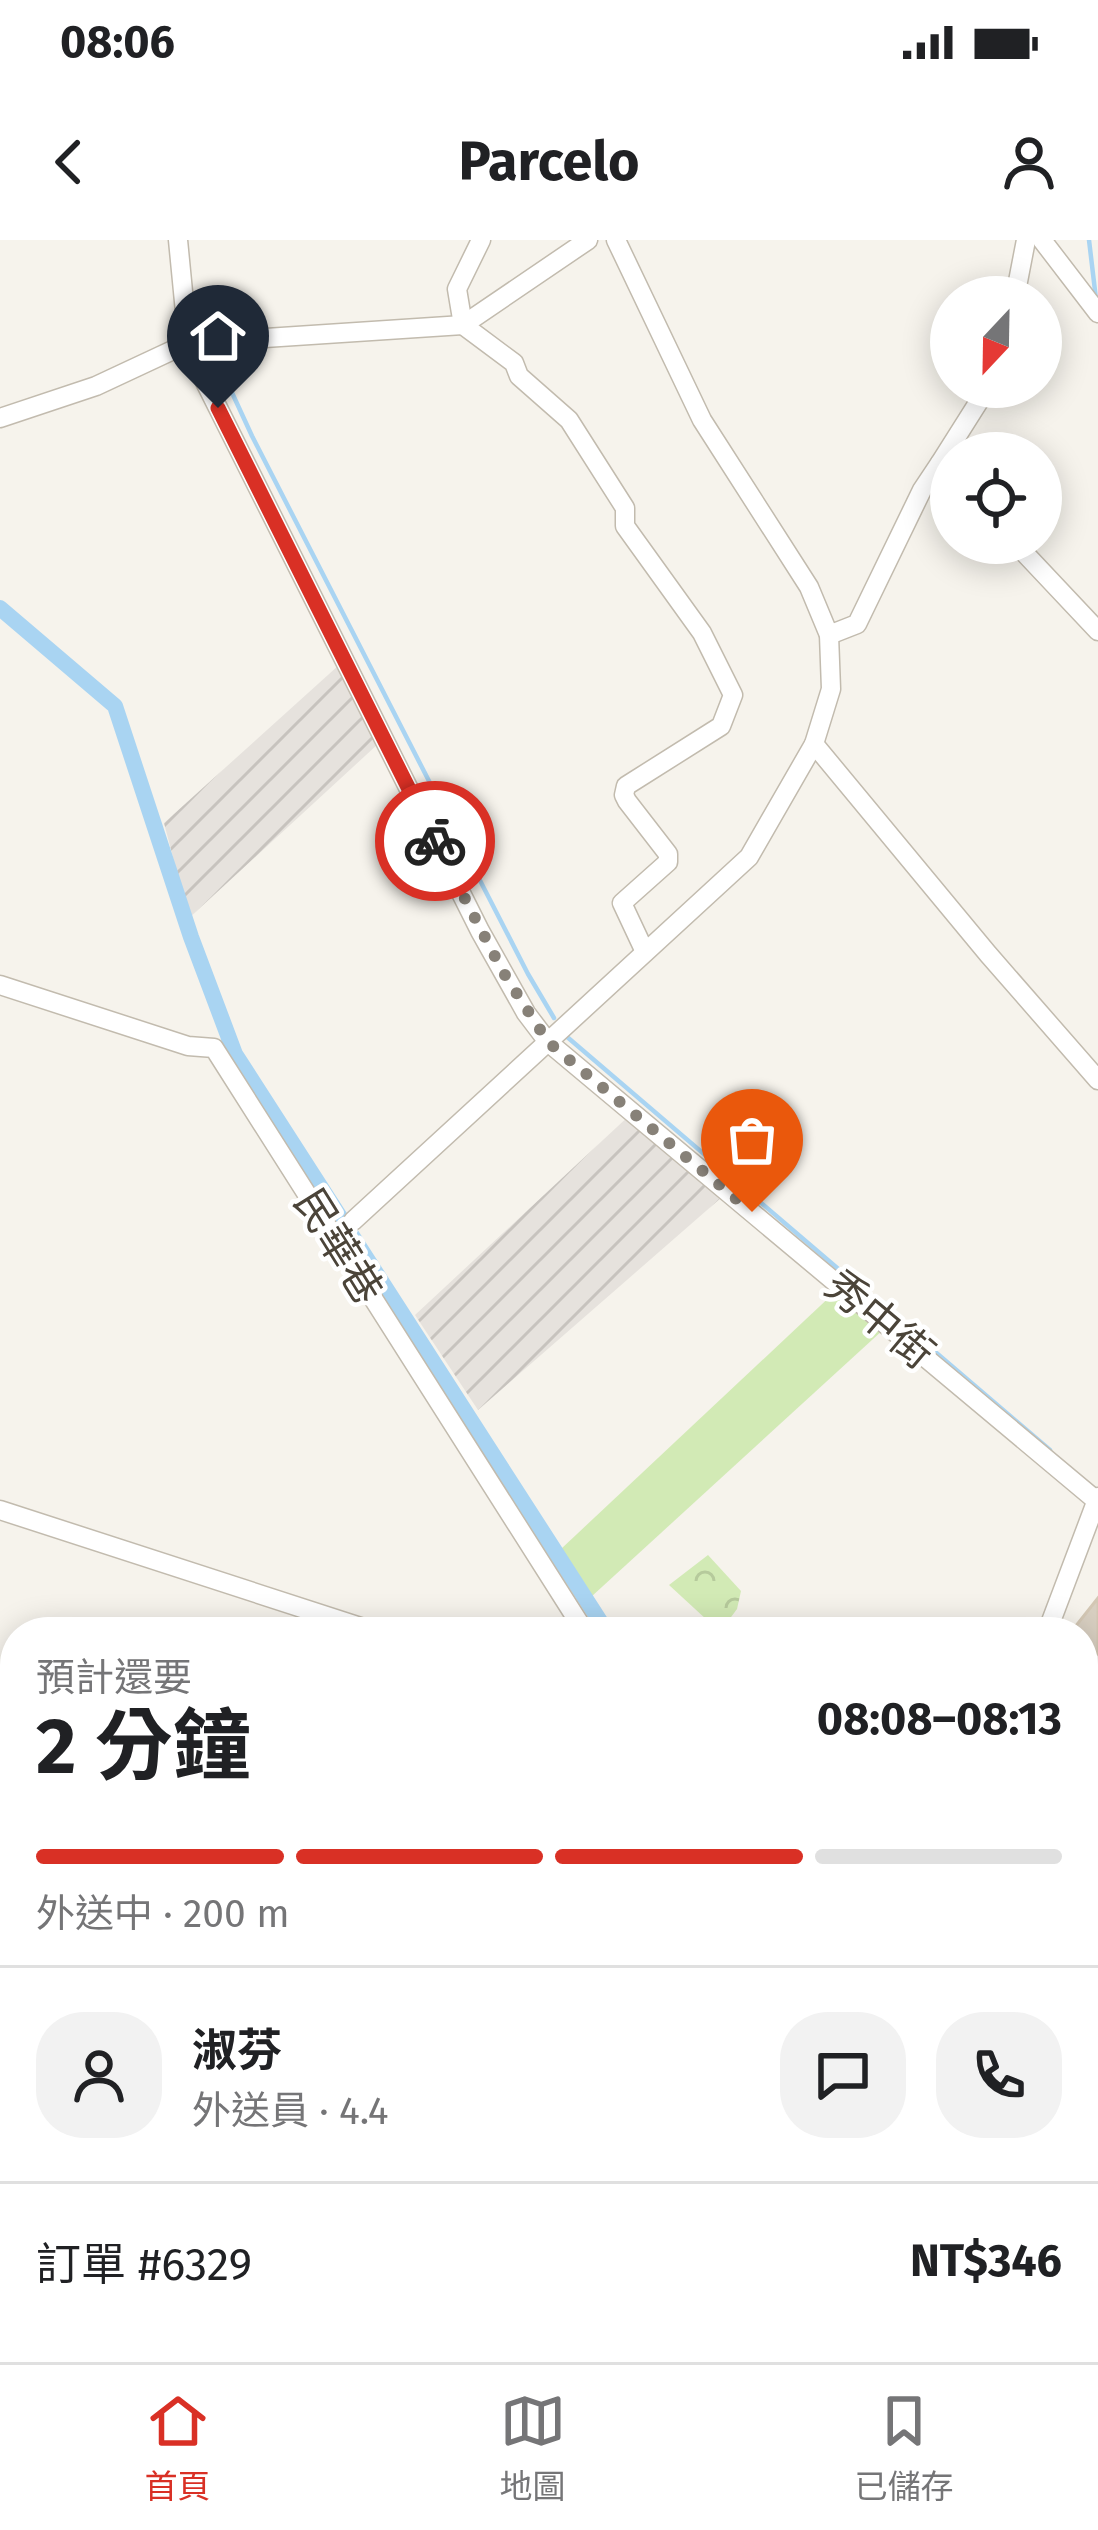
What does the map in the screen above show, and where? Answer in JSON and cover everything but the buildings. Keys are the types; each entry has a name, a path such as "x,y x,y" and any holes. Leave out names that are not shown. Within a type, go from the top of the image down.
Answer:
{"street":[{"path":"178,240 188,343"},
{"path":"481,240 457,289 463,325 514,363 519,376 568,420 625,508 625,526 702,633 733,695 721,726 626,786 627,801 668,854 668,862 622,903 645,952"},
{"path":"0,418 96,386 188,343 463,325 588,240"},
{"path":"353,1221 749,857 814,744 831,689 829,635 798,565 702,420 616,240"},
{"path":"1020,276 1026,240"},
{"path":"1042,240 1098,313"},
{"name":"秀中街","path":"188,343 480,931 526,1013 548,1042 1098,1500 1053,1617"},
{"path":"829,635 856,624 922,490 930,483"},
{"path":"1035,564 1098,632"},
{"path":"814,744 1098,1080"},
{"name":"民華巷","path":"0,985 188,1046 214,1048 575,1617"},
{"path":"0,1510 330,1617"}],"shaded area":[{"path":"339,665 378,744 189,918 164,823"},
{"path":"632,1113 722,1197 478,1410 415,1315"}],"green space":[{"path":"837,1290 884,1329 591,1597 561,1549"},
{"path":"708,1555 741,1591 731,1617 704,1617 669,1585"}],"waterway":[{"path":"1089,240 1096,299"},
{"path":"216,358 554,1018"},
{"path":"0,608 115,706 235,1054 597,1617"},
{"path":"566,1036 1050,1450"}],"way so far":[{"path":"435,841 526,1013 548,1042 752,1212"}],"route":[{"path":"218,408 435,841"}]}
